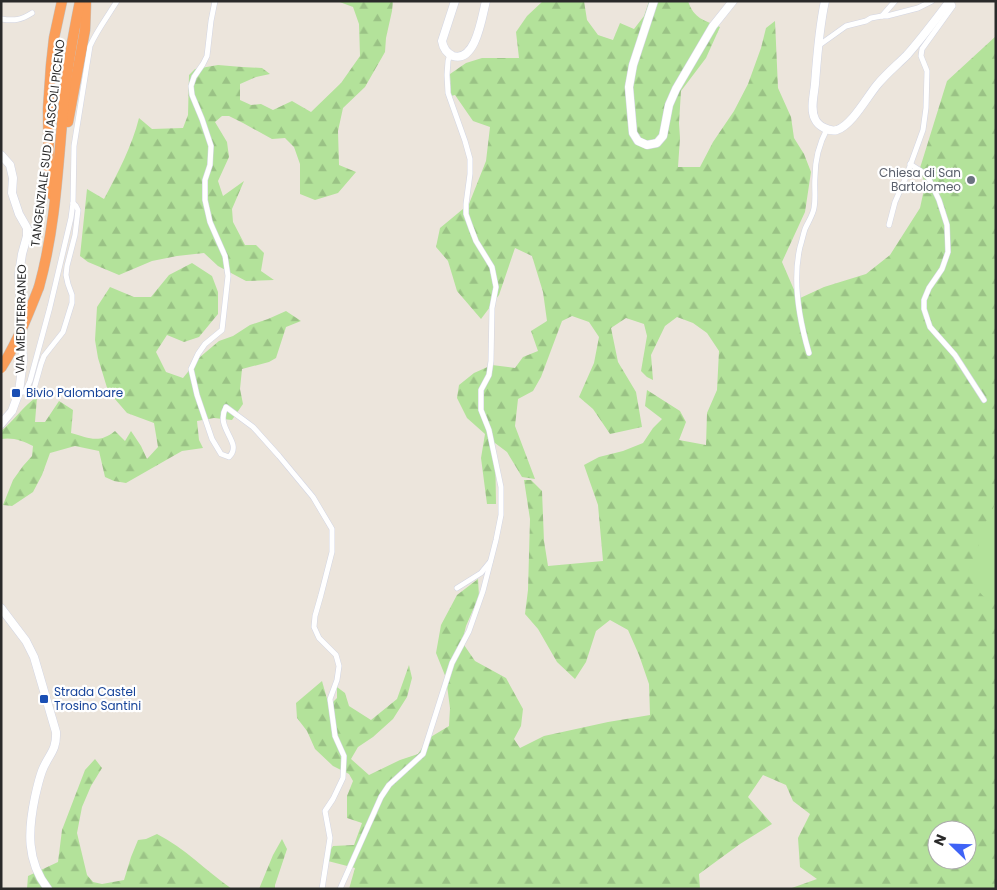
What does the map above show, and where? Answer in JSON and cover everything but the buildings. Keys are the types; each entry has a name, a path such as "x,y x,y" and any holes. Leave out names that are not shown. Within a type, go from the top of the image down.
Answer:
{"highway":[{"path":"54,211 48,171 48,109 54,38 62,1"},
{"path":"58,174 85,30 84,3"},
{"name":"TANGENZIALE SUD DI ASCOLI PICENO","path":"1,368 17,341 39,287 54,211 65,90 71,49 84,3"}],"street":[{"path":"22,392 30,381 71,218 74,146 90,46 94,36 117,1"},
{"path":"215,1 207,56 192,81 191,90 211,146 210,165 205,180 204,200 210,222 225,256 228,276 222,330 205,344 191,369 197,395 212,439 221,454 229,457 233,453 234,446 224,427 223,412 226,407 253,427 279,456 313,497 332,528 332,552 315,616 314,627 319,638 336,654 340,666 330,699 335,736 344,756 343,778 325,811 330,838 322,889"},
{"path":"454,1 442,41 445,49 455,56 461,56 469,51 475,41 486,1"},
{"path":"654,1 633,64 629,88 633,133 638,141 647,145 656,143 663,136 669,105 676,89 712,26 732,1"},
{"path":"825,1 818,46 813,103 815,120 818,124 832,130 838,130 848,122 877,85 913,48 950,1 953,6 920,52 927,72 923,130 889,225"},
{"path":"882,16 895,1"},
{"path":"818,46 846,26 866,22 871,18 918,8 932,1"},
{"path":"1,19 23,19 32,13"},
{"path":"340,889 389,785 423,754 452,663 469,631 483,591 501,514 501,487 489,430 481,410 481,390 488,375 491,361 492,308 496,287 492,267 476,242 466,214 470,159 466,141 448,94 446,75 450,54"},
{"path":"809,353 799,311 796,274 804,230 814,210 818,152 820,142 827,129"},
{"name":"VIA MEDITERRANEO","path":"1,155 10,165 13,178 12,193 19,214 27,228 19,274 23,360 22,392 12,411 1,424"},
{"path":"910,164 927,175 939,200 947,225 948,252 942,269 924,300 924,309 930,327 955,355 984,400"},
{"path":"22,392 31,391 34,388 44,356 63,332 72,303 72,295 66,275 75,235 78,210 73,204"},
{"path":"457,588 481,573 491,561"},
{"path":"1,608 26,641 34,656 56,732 53,752 42,769 30,832 31,848 36,868 48,889"}],"green space":[{"path":"337,1 393,1 385,52 365,87 343,108 338,131 339,165 356,172 338,193 315,200 300,194 300,164 294,147 285,138 272,139 229,116 222,116 215,122 227,142 229,157 218,181 223,196 244,181 232,209 233,222 245,245 256,245 264,253 261,271 274,280 246,281 218,266 204,253 152,261 119,275 88,262 80,256 87,189 104,199 129,149 139,118 152,129 183,128 188,115 189,75 195,69 218,65 262,68 270,74 256,77 240,84 240,100 251,105 261,104 273,110 292,101 311,112 341,83 360,56 359,24 353,7"},
{"path":"543,1 584,1 587,20 598,35 613,40 620,23 634,29 644,16 649,1 688,1 693,12 704,20 720,27 706,58 681,91 678,167 700,167 748,84 766,28 775,21 778,88 791,117 794,138 804,154 811,172 805,212 782,262 798,299 824,287 866,274 890,255 920,208 925,185 920,168 947,81 996,36 996,889 789,889 817,879 800,867 798,838 810,814 793,801 786,785 763,775 748,797 772,824 740,844 699,874 700,889 349,889 355,868 324,860 333,846 354,845 362,823 347,818 347,796 353,781 349,774 333,766 315,749 307,731 297,718 296,703 322,681 329,706 337,698 337,687 345,693 349,706 371,720 397,699 409,665 412,678 407,697 393,719 373,737 358,747 351,759 369,775 400,760 418,754 429,738 449,726 450,708 446,678 436,653 441,625 457,595 478,579 479,596 466,626 462,642 475,661 506,678 523,709 521,726 514,739 520,748 544,736 650,715 649,684 628,630 610,620 596,631 586,662 575,679 557,662 538,629 525,614 528,590 530,519 524,480 531,480 542,491 544,541 548,566 603,561 598,505 584,465 599,457 623,451 643,443 662,419 645,406 647,390 680,411 686,422 679,440 706,445 707,413 717,390 719,351 707,333 693,323 677,317 665,326 651,355 653,380 641,371 647,336 644,324 626,318 611,328 618,362 636,392 642,427 610,434 593,409 579,397 594,363 599,337 589,322 572,316 562,321 541,377 533,391 518,399 515,426 535,479 522,477 507,452 495,443 496,504 487,504 481,458 485,434 467,418 457,398 459,385 474,373 492,365 515,368 523,357 538,351 531,331 547,321 543,292 532,256 515,248 499,295 481,319 457,291 448,261 436,247 440,228 469,204 486,161 490,127 473,121 455,95 451,96 450,74 466,63 482,58 519,58 516,32 527,16"},
{"path":"192,263 212,276 218,292 218,314 199,337 184,342 167,335 156,352 166,372 183,378 200,357 219,341 233,336 250,325 286,311 301,321 286,327 276,358 269,362 242,369 240,389 243,404 232,420 214,418 197,421 199,440 203,448 182,451 126,483 105,477 99,451 75,446 50,453 33,492 12,506 3,505 13,480 32,456 33,446 18,440 1,439 1,431 37,397 35,422 45,422 59,401 73,410 71,433 99,439 115,431 125,441 131,431 147,459 158,447 154,423 127,413 108,391 98,358 95,340 97,307 110,287 134,297 151,297 169,275"},
{"path":"996,500 996,605 986,599 979,591 968,571 979,544 979,533 990,517"},
{"path":"95,759 102,768 91,786 82,807 77,833 87,875 93,882 102,884 124,880 138,840 157,834 177,846 232,889 27,889 28,876 58,862 62,830 85,770"},
{"path":"282,839 287,849 275,889 259,889 273,855"}],"place":[{"name":"Chiesa di San Bartolomeo","path":"971,180"},
{"name":"Bivio Palombare","path":"16,393"},
{"name":"Strada Castel Trosino Santini","path":"44,699"}]}
